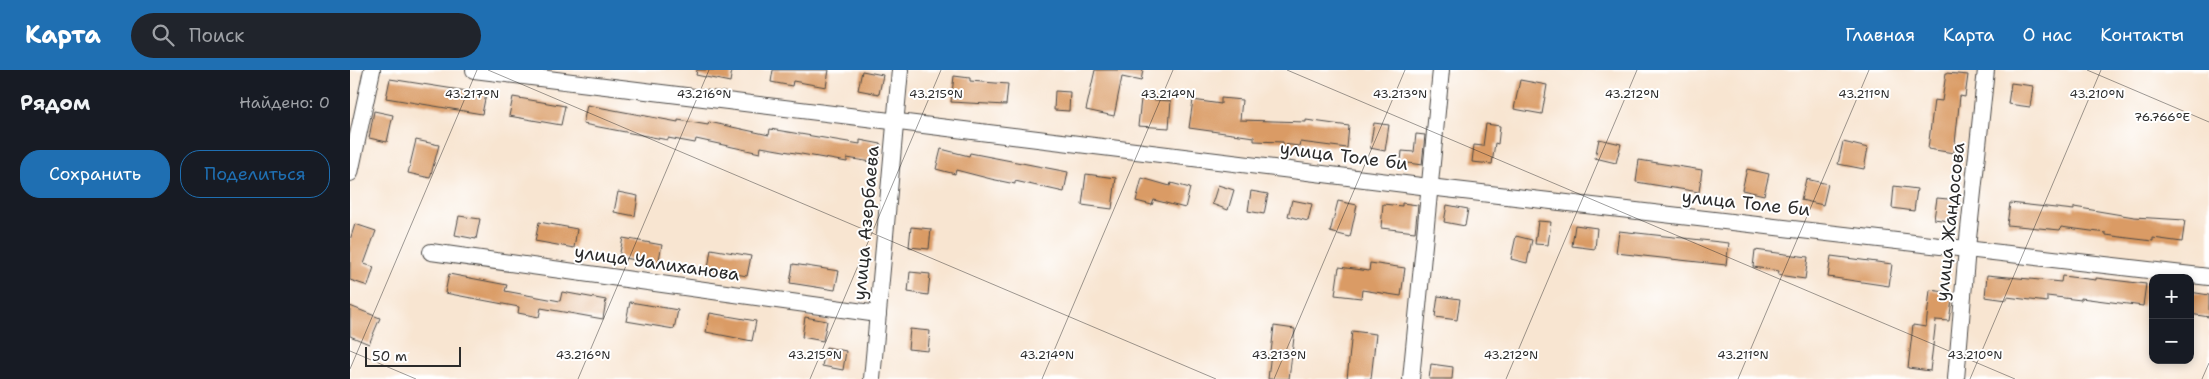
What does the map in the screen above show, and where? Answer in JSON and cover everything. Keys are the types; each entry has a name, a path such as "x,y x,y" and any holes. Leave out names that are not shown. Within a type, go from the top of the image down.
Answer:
{"street":[{"path":"350,173 372,70"},
{"name":"улица Толе би","path":"474,70 1430,187 2209,277"},
{"name":"улица Азербаева","path":"872,379 900,70"},
{"path":"1411,379 1441,70"},
{"name":"улица Жандосова","path":"1956,379 1967,248 1986,70"},
{"name":"улица Уалиханова","path":"430,252 878,314"}],"building":[{"path":"697,70 732,70 730,82 696,75"},
{"path":"773,70 829,70 826,87 793,81 792,86 771,82"},
{"path":"1095,70 1143,70 1141,81 1122,77 1114,116 1086,110"},
{"path":"862,71 883,75 879,94 858,90"},
{"path":"1946,73 1968,75 1965,97 1960,96 1954,153 1928,149 1934,100 1942,101"},
{"path":"954,76 970,78 970,81 1008,84 1006,105 951,102"},
{"path":"390,79 486,94 482,114 386,98"},
{"path":"1520,80 1547,85 1542,114 1514,109"},
{"path":"2011,83 2033,86 2030,107 2008,104"},
{"path":"1055,91 1070,92 1069,111 1054,110"},
{"path":"513,97 565,106 561,125 509,116"},
{"path":"1221,98 1242,100 1240,120 1306,122 1306,120 1349,126 1347,148 1300,142 1299,146 1283,144 1283,142 1254,141 1254,137 1189,128 1193,100 1221,104"},
{"path":"1141,99 1171,101 1169,128 1138,126"},
{"path":"587,105 678,122 678,120 708,125 709,122 769,135 770,129 860,144 860,140 881,144 878,163 847,158 847,162 761,147 760,153 696,139 695,143 668,138 668,140 583,124"},
{"path":"374,111 393,115 387,142 369,138"},
{"path":"1374,123 1389,125 1385,151 1370,148"},
{"path":"1486,124 1500,126 1498,144 1495,143 1492,164 1472,162 1474,145 1483,146"},
{"path":"1416,134 1425,135 1422,165 1401,162 1402,151 1414,152"},
{"path":"1599,139 1621,144 1616,163 1595,158"},
{"path":"416,140 439,145 430,178 408,173"},
{"path":"1843,142 1868,148 1864,169 1838,164"},
{"path":"941,149 969,156 970,153 1068,172 1064,192 1015,181 1015,184 956,170 955,174 936,169"},
{"path":"1639,160 1702,170 1699,192 1636,182"},
{"path":"1747,169 1769,174 1764,195 1742,190"},
{"path":"1086,174 1116,178 1112,209 1082,205"},
{"path":"1142,178 1170,186 1171,183 1190,188 1185,208 1154,200 1152,205 1136,201"},
{"path":"1806,179 1828,184 1823,205 1801,200"},
{"path":"1218,185 1234,190 1228,210 1212,204"},
{"path":"1894,186 1917,189 1914,211 1892,208"},
{"path":"1251,191 1268,194 1264,214 1248,211"},
{"path":"618,192 638,196 635,216 614,212"},
{"path":"1937,198 1959,200 1956,222 1934,219"},
{"path":"1292,200 1312,204 1308,221 1288,216"},
{"path":"1338,201 1357,205 1350,237 1330,232"},
{"path":"1402,203 1418,205 1415,232 1381,228 1383,204 1402,206"},
{"path":"2010,203 2074,210 2074,207 2134,217 2185,220 2182,242 2153,238 2153,241 2128,238 2061,227 2060,230 2007,225"},
{"path":"1447,205 1468,209 1465,226 1444,222"},
{"path":"459,216 480,219 476,239 455,235"},
{"path":"1538,221 1551,222 1548,245 1535,244"},
{"path":"539,222 577,229 574,248 535,241"},
{"path":"355,224 376,231 364,264 374,267 368,286 350,280 350,240"},
{"path":"1575,225 1597,228 1595,249 1572,246"},
{"path":"911,227 931,229 929,249 909,247"},
{"path":"1619,231 1729,243 1726,265 1616,253"},
{"path":"1516,236 1532,240 1527,263 1511,259"},
{"path":"623,238 662,245 658,264 619,257"},
{"path":"711,249 751,256 747,276 708,269"},
{"path":"1755,250 1808,257 1805,279 1778,275 1779,271 1753,267"},
{"path":"1831,256 1892,264 1889,286 1828,277"},
{"path":"1370,263 1405,268 1401,296 1362,290 1361,298 1335,295 1339,267 1369,271"},
{"path":"793,264 839,271 835,290 790,283"},
{"path":"910,272 930,274 928,295 908,292"},
{"path":"449,274 507,285 505,291 560,301 562,292 606,300 603,319 541,308 539,317 518,313 519,307 445,293"},
{"path":"1987,275 2061,282 2062,276 2146,284 2143,306 2081,298 2081,300 2047,296 2047,302 2007,297 2007,300 1985,297"},
{"path":"1930,290 1953,293 1949,321 1936,320 1930,371 1908,368 1913,325 1926,327"},
{"path":"2194,293 2209,295 2209,317 2194,315"},
{"path":"1438,296 1460,299 1457,320 1435,317"},
{"path":"630,302 678,310 674,329 626,321"},
{"path":"350,306 380,318 369,344 350,336"},
{"path":"710,313 756,321 752,341 706,332"},
{"path":"805,317 827,321 823,341 802,337"},
{"path":"1274,326 1295,329 1289,379 1268,379"},
{"path":"910,329 930,331 928,351 908,349"},
{"path":"1352,331 1376,334 1371,379 1347,379"},
{"path":"826,347 846,351 843,370 822,366"},
{"path":"1431,364 1453,367 1452,379 1429,379"}]}
